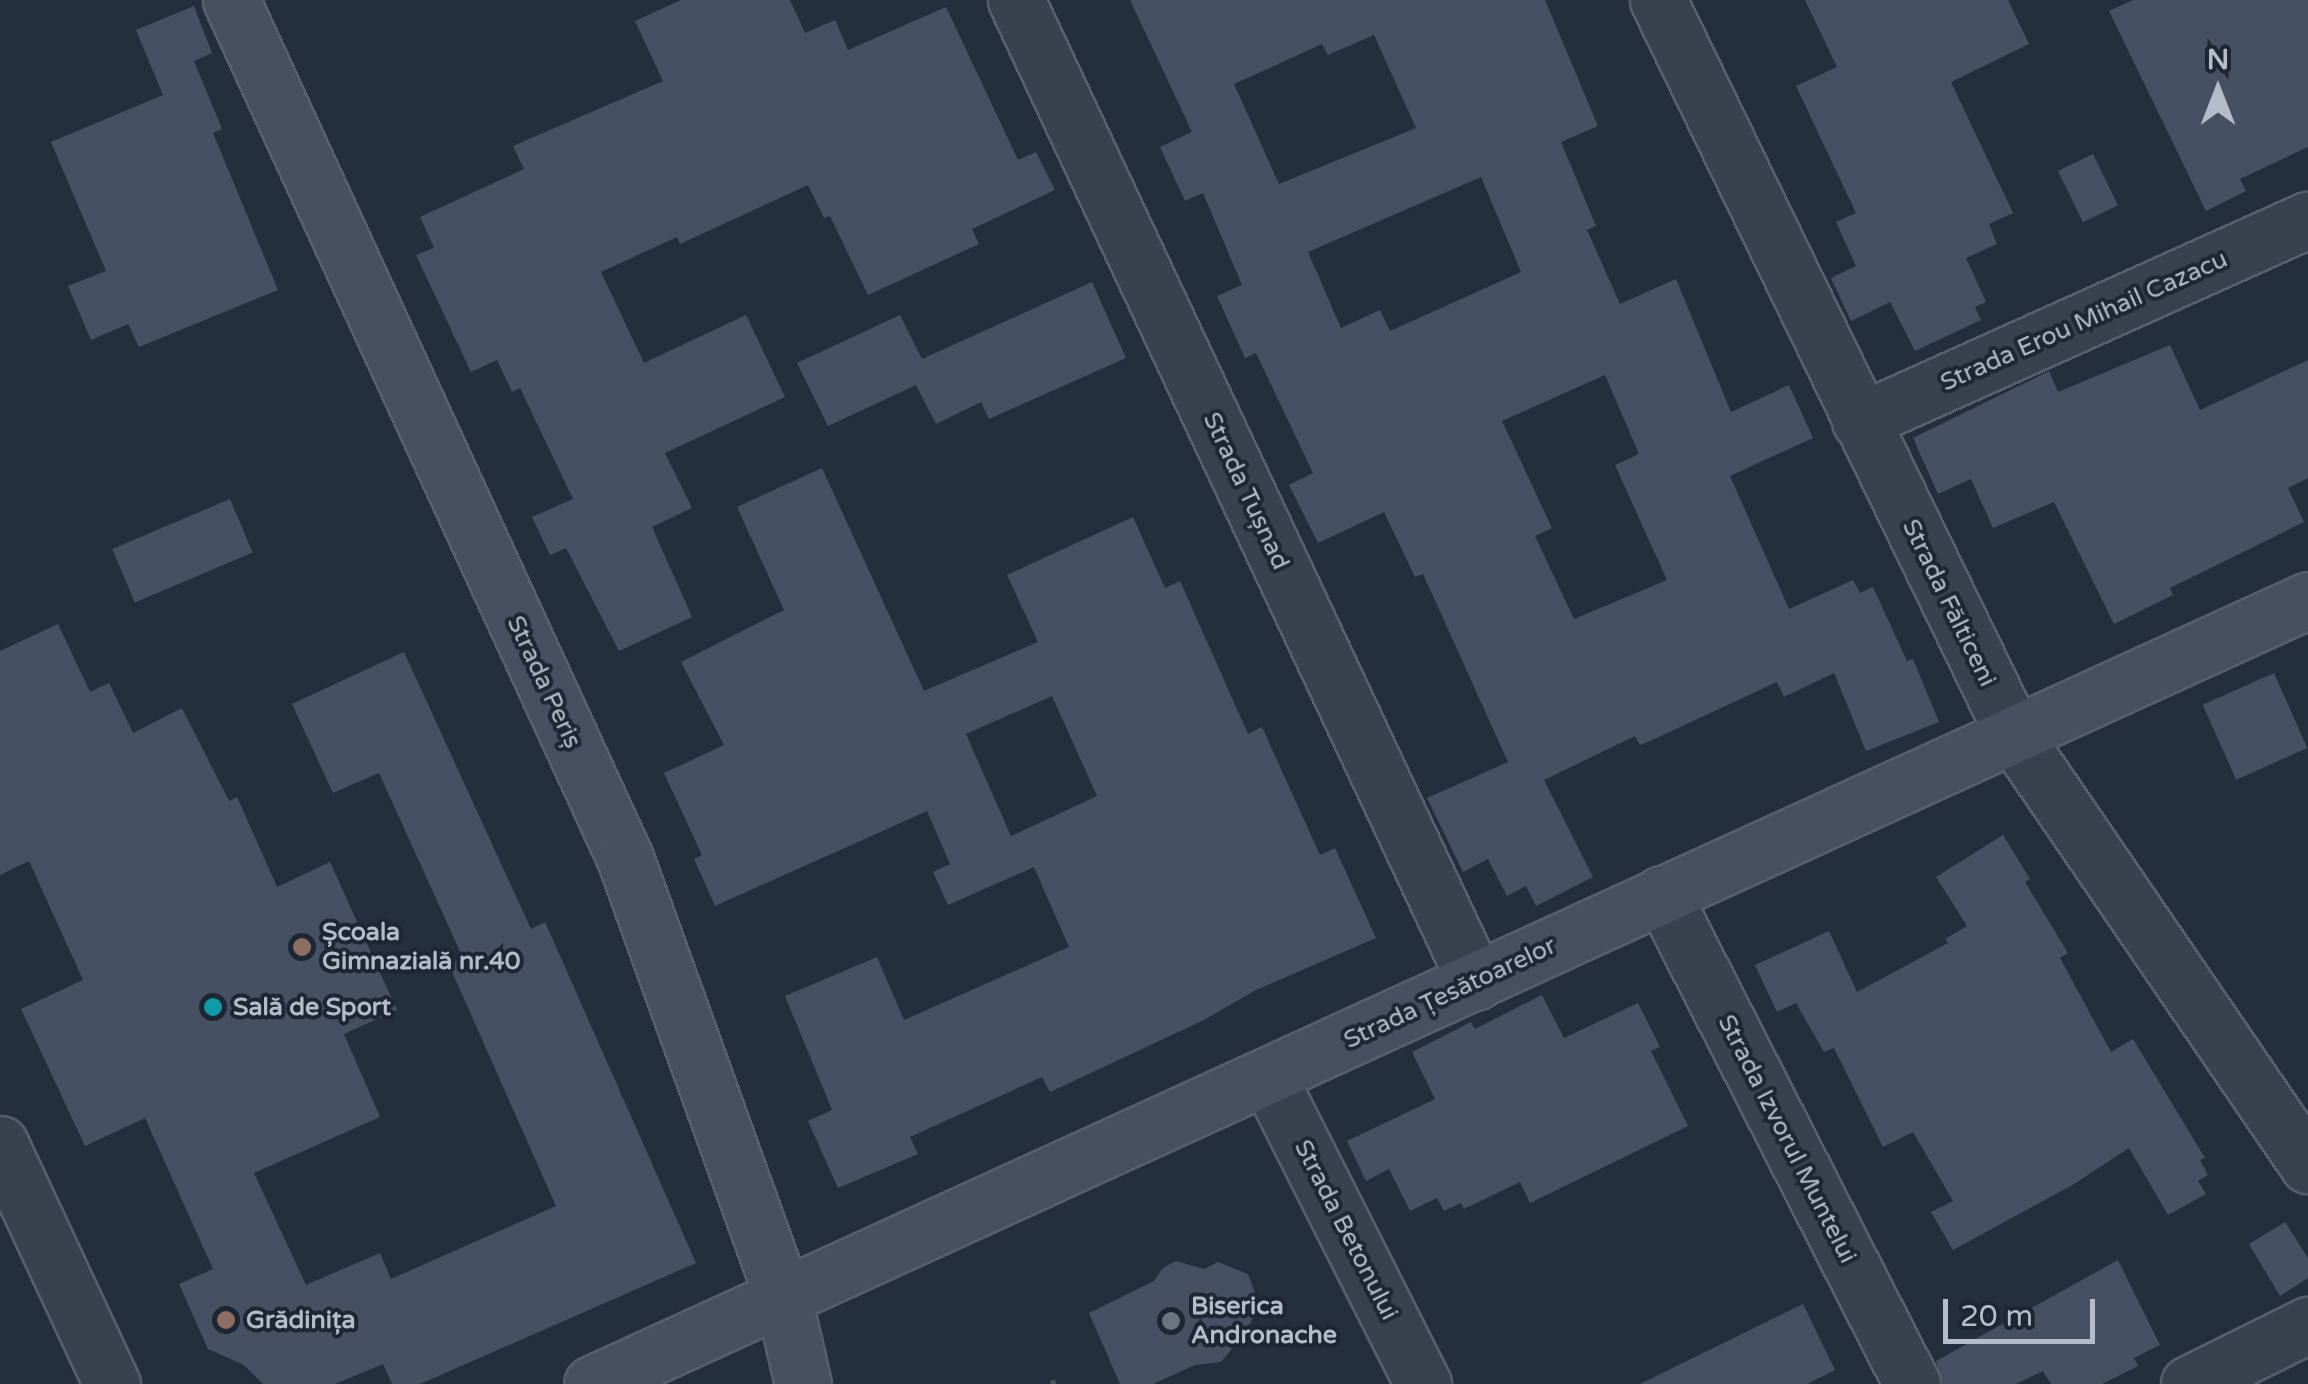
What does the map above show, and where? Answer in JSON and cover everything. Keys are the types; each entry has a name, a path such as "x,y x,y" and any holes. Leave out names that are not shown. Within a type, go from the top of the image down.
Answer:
{"street":[{"name":"Strada Periș","path":"231,0 625,858 783,1297 803,1384"},
{"name":"Strada Tușnad","path":"1016,0 1476,982"},
{"name":"Strada Fălticeni","path":"1670,4 1860,421 2015,737 2308,1166"},
{"name":"Strada Erou Mihail Cazacu","path":"1860,421 2308,220"},
{"name":"Strada Țesătoarelor","path":"592,1384 2308,600"},
{"name":"Strada Izvorul Muntelui","path":"1662,894 1912,1384"},
{"name":"Strada Betonului","path":"1268,1077 1424,1384"},
{"path":"0,1144 112,1384"},
{"path":"2188,1384 2308,1325"}],"building":[{"path":"681,0 790,0 805,33 835,20 848,50 946,7 1018,160 1036,152 1055,190 972,229 979,244 868,295 830,216 824,218 808,185 680,244 677,237 601,272 644,363 746,315 785,397 665,453 692,508 652,527 692,617 619,651 566,548 550,555 532,517 573,499 520,388 512,392 497,360 471,372 416,255 434,248 420,217 524,169 513,146 663,81 635,21"},
{"path":"1130,0 1545,0 1598,126 1561,142 1596,226 1587,230 1620,304 1676,279 1731,412 1789,385 1813,438 1730,476 1789,609 1853,580 1860,593 1873,587 1907,661 1913,659 1939,722 1866,751 1834,673 1784,697 1777,682 1640,745 1635,736 1544,780 1593,877 1536,906 1526,886 1507,896 1488,859 1463,872 1427,798 1508,762 1423,574 1415,577 1384,512 1318,543 1289,485 1313,473 1256,353 1245,358 1217,296 1242,285 1203,193 1185,201 1160,147 1192,132","holes":["1374,35 1416,128 1279,184 1234,84 1322,44 1328,55","1481,177 1521,272 1390,331 1380,310 1341,328 1308,252","1605,375 1639,454 1615,465 1667,580 1574,619 1535,536 1552,528 1502,421"]},
{"path":"1805,0 2008,0 2029,44 1951,82 2013,213 1989,224 1997,244 1966,258 1986,302 1975,307 1981,320 1915,351 1890,302 1851,321 1831,278 1856,266 1836,222 1856,213 1796,86 1837,67"},
{"path":"2133,0 2308,0 2308,147 2240,179 2246,191 2206,211 2109,11"},
{"path":"194,6 212,53 194,61 222,129 213,133 278,290 139,347 128,324 91,340 68,286 106,271 51,142 163,95 136,30"},
{"path":"2093,154 2118,205 2083,222 2058,171"},
{"path":"1092,282 1126,358 989,419 981,402 936,424 916,385 828,426 797,363 900,315 922,359"},
{"path":"2170,345 2200,410 2308,360 2308,478 2288,488 2304,522 2170,588 2173,595 2114,624 2054,502 1993,528 1971,479 1938,494 1913,438 2049,371 2058,392"},
{"path":"822,468 924,691 1038,642 1007,575 1133,517 1165,588 1180,581 1248,734 1262,727 1320,855 1335,848 1376,938 1254,991 1204,1020 1050,1092 1042,1077 910,1137 918,1154 838,1188 808,1121 832,1110 785,996 877,957 904,1020 1069,947 1034,867 948,905 933,872 950,864 927,811 715,906 694,859 702,855 664,773 724,745 681,662 784,610 737,507","holes":["1052,696 1097,796 1011,836 966,734"]},
{"path":"230,499 253,552 135,602 112,549"},
{"path":"58,624 90,692 109,683 133,733 182,708 229,801 237,797 277,887 330,862 397,1010 344,1034 380,1117 254,1173 306,1285 380,1253 391,1279 556,1206 449,965 463,958 379,773 333,793 292,704 404,652 531,929 545,922 696,1263 420,1384 392,1384 383,1364 335,1384 263,1384 244,1365 208,1349 179,1284 213,1269 145,1118 85,1146 21,1009 83,980 29,861 0,875 0,651"},
{"path":"2274,673 2307,748 2236,780 2203,705"},
{"path":"2003,835 2030,879 2025,882 2068,953 2060,958 2111,1052 2133,1039 2205,1158 2200,1160 2208,1175 2198,1181 2206,1194 2168,1215 2129,1148 2074,1184 1953,1250 1931,1212 1953,1201 1913,1132 1883,1147 1834,1048 1824,1052 1796,1003 1777,1012 1755,965 1829,931 1857,992 1948,943 1945,939 1967,926 1936,877"},
{"path":"1542,995 1564,1038 1638,1003 1660,1047 1651,1051 1688,1126 1530,1203 1520,1182 1464,1209 1461,1203 1444,1211 1437,1198 1410,1211 1389,1169 1366,1181 1347,1141 1435,1099 1412,1052 1471,1022 1475,1029"},
{"path":"2285,1222 2308,1258 2308,1278 2280,1296 2249,1244"},
{"path":"2118,1260 2160,1345 2134,1358 2138,1366 2102,1384 2051,1384 2043,1371 2016,1384 1943,1384 1936,1361"},
{"name":"Biserica Andronache","path":"1176,1261 1204,1269 1218,1262 1248,1274 1258,1301 1251,1323 1236,1331 1231,1350 1221,1362 1195,1365 1153,1384 1120,1384 1089,1313 1154,1281 1163,1268"},
{"path":"1803,1304 1835,1370 1807,1384 1640,1384"}],"place":[{"name":"Școala Gimnazială nr.40","path":"302,947"},
{"name":"Sală de Sport","path":"213,1007"},
{"name":"Grădinița","path":"226,1320"},
{"name":"Biserica Andronache","path":"1171,1321"}]}
